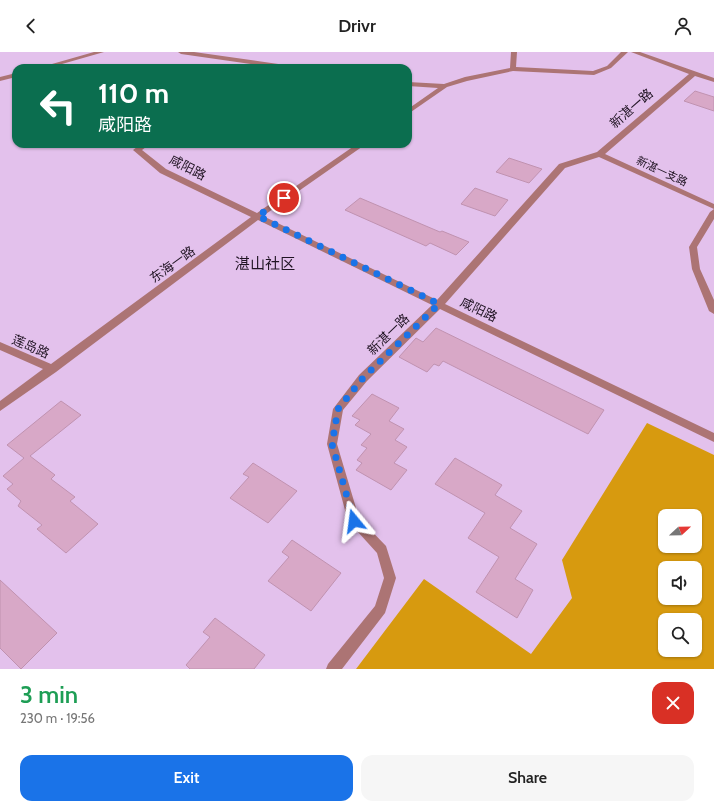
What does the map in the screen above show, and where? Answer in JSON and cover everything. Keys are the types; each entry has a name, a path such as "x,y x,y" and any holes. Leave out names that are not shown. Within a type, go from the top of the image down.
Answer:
{"street":[{"path":"56,64 101,52"},
{"path":"181,52 231,62 251,64"},
{"path":"512,69 514,52"},
{"path":"412,109 445,86 480,75 512,69 594,73 609,67 625,52"},
{"path":"634,52 714,80"},
{"name":"新湛一路","path":"333,669 380,609 390,578 382,550 354,521 332,444 338,409 363,378 439,304 562,166 600,154 694,73"},
{"path":"0,79 12,76"},
{"path":"412,84 445,86"},
{"name":"咸阳路","path":"140,148 137,150 163,171 714,438"},
{"name":"东海一路","path":"0,407 258,216 356,148"},
{"name":"新湛一支路","path":"600,154 714,207"},
{"path":"714,212 693,247 696,269 714,311"},
{"name":"莲岛路","path":"0,346 52,369"}],"shaded area":[{"path":"647,423 714,455 714,669 356,669 424,579 531,654 572,598 562,560"}],"building":[{"path":"695,91 714,97 714,111 684,101"},
{"path":"509,158 542,169 529,183 496,172"},
{"path":"475,188 508,200 495,216 461,204"},
{"path":"360,198 440,232 442,231 469,242 456,255 430,243 426,246 345,210"},
{"path":"436,328 604,410 588,434 443,361 439,366 434,364 427,372 399,357 416,338 423,342"},
{"path":"372,394 399,408 389,421 404,429 395,440 407,447 394,463 407,470 391,490 356,470 362,463 357,460 367,448 361,445 371,434 355,425 360,420 352,416"},
{"path":"61,401 81,415 30,456 55,475 51,479 75,497 70,501 98,524 66,553 37,529 42,525 18,506 21,501 7,489 13,484 3,476 24,458 7,445"},
{"path":"455,458 502,485 495,495 522,511 510,528 537,544 515,579 533,590 517,618 476,592 499,557 468,538 485,513 435,484"},
{"path":"253,463 297,491 268,523 230,498 249,477 243,474"},
{"path":"292,540 341,573 311,611 268,581 289,557 282,552"},
{"path":"0,580 57,633 21,669 0,648"},
{"path":"215,618 265,655 254,669 190,669 186,665 210,637 203,632"}],"district":[{"name":"湛山社区","path":"265,264"}],"route":[{"path":"284,198 258,216 439,304 363,378 338,409 332,444 354,521"}]}
